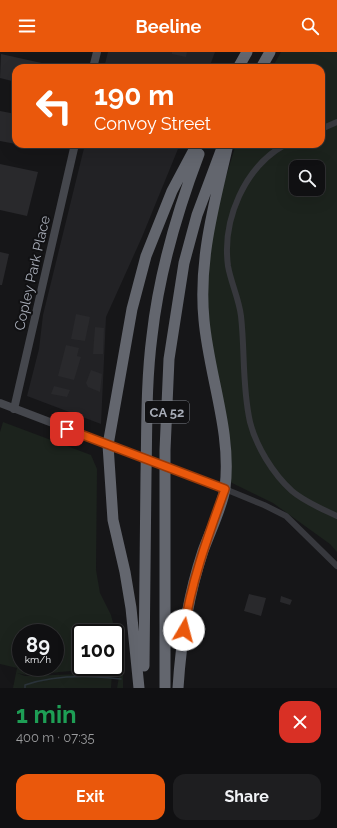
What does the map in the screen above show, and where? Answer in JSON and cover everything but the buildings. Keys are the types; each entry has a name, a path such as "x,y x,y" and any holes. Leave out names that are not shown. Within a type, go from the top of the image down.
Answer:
{"highway":[{"path":"240,64 247,52"},
{"path":"263,64 270,52"},
{"path":"139,688 126,572 113,520 108,444 132,309 146,256 172,191 196,148"},
{"name":"CA 52","path":"143,688 147,389 152,336 158,292 182,198 201,148"},
{"name":"CA 52","path":"165,688 165,450 169,359 176,306 184,263 197,215 212,171 222,148"},
{"path":"178,688 180,658 188,603 203,552 225,489 226,450 209,357 204,319 204,266 209,224 227,148"}],"main road":[{"path":"94,64 97,52"},
{"name":"Copley Park Place","path":"14,409 74,148"},
{"path":"0,404 225,489"}],"street":[{"path":"325,127 337,122"},
{"path":"281,148 255,170 235,204 228,240 229,267 240,314 250,421 256,440 278,475 292,491 318,507 337,516"},
{"path":"225,489 286,516 337,566"}],"shaded area":[{"path":"108,52 215,52 210,64 105,64"},
{"path":"281,52 337,52 337,552 330,544 273,503 230,482 231,447 210,335 206,277 215,213 235,148 325,148 325,64 274,64"},
{"path":"84,148 178,148 142,237 106,317 101,424 27,396 39,349 43,315"},
{"path":"3,422 91,455 97,469 96,570 100,593 111,615 113,624 72,624 72,671 64,672 64,624 12,624 12,667 0,664 0,432"},
{"path":"72,674 72,676 112,676 111,688 13,688 15,676 64,676 64,675"},
{"path":"119,676 123,676 123,688 117,688"}],"waterway":[{"path":"25,688 25,685 37,681 61,677 85,676 121,679"}],"route":[{"path":"67,429 225,489 203,552 188,603 184,630"}]}
